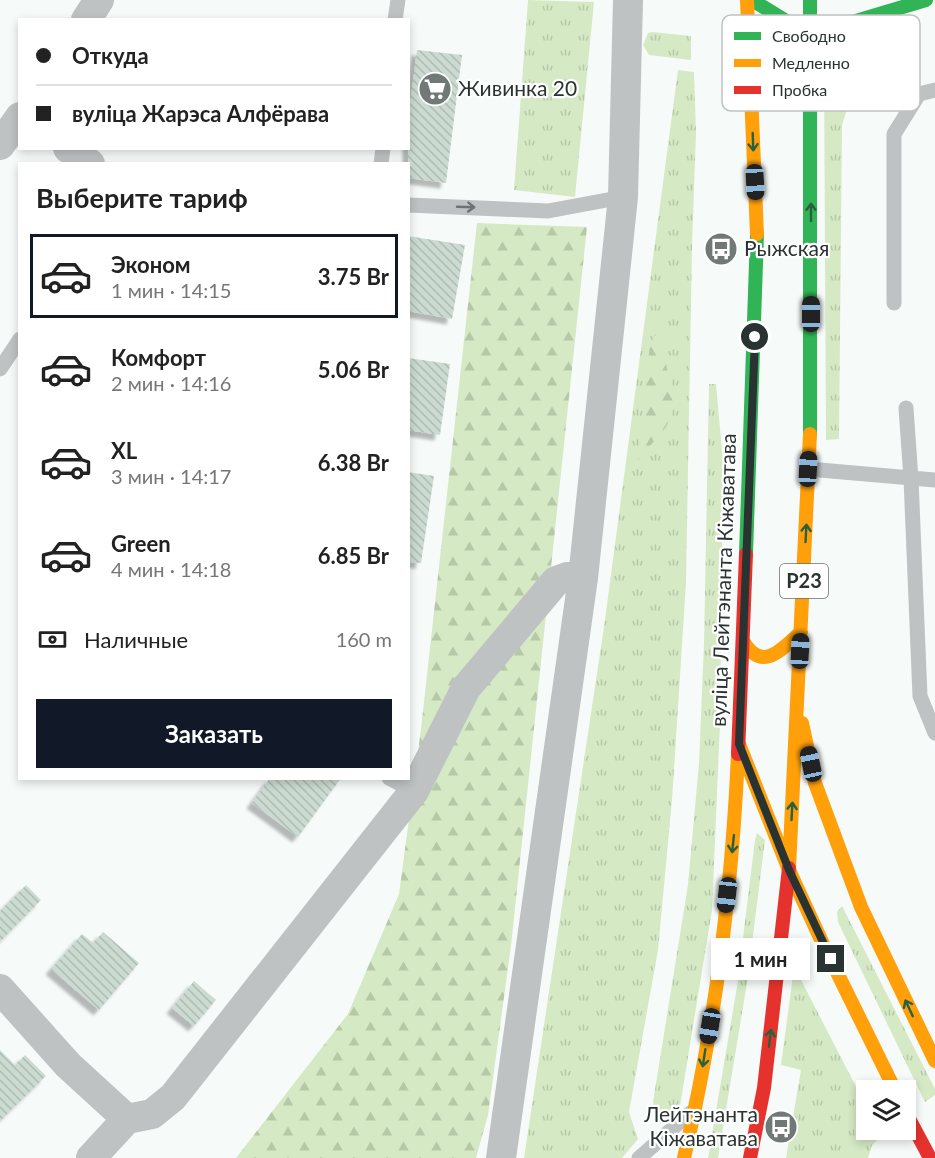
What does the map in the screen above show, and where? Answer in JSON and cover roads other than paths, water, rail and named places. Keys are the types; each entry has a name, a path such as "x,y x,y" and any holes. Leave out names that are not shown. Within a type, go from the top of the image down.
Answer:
{"main road":[{"name":"вуліца Лейтэнанта Кіжаватава","path":"747,0 748,15"},
{"path":"752,0 777,15"},
{"path":"876,15 926,0"},
{"name":"вуліца Лейтэнанта Кіжаватава","path":"684,1158 696,1107 719,966 735,825 758,250 752,111"},
{"name":"Р23","path":"750,1158 764,1088 789,870 808,469 812,292 811,111"},
{"path":"744,641 747,649 753,655 764,659 774,656 801,632"},
{"path":"798,706 815,783 861,907 935,1061"},
{"path":"739,744 789,870 890,1080"},
{"path":"916,1132 930,1158"}],"street":[{"path":"87,18 99,0"},
{"path":"501,1158 583,578 623,197 628,0"},
{"path":"0,145 18,120"},
{"path":"71,150 87,162"},
{"path":"410,772 466,688 556,581 567,577 583,578"},
{"path":"91,1158 127,1119 152,1114 173,1097 401,785"},
{"path":"0,989 68,1065 127,1119"}],"lane":[{"path":"395,18 398,0"},
{"path":"920,94 935,90"},
{"path":"894,303 894,134 909,111"},
{"path":"410,205 548,211 623,197"},
{"path":"0,369 18,342"},
{"path":"906,408 920,696 935,733"},
{"path":"808,469 935,480"},
{"path":"639,1158 696,1107"}],"place":[{"name":"Живинка 20","path":"435,89"},
{"name":"Рыжская","path":"721,249"},
{"name":"Лейтэнанта Кіжаватава","path":"781,1127"}]}
